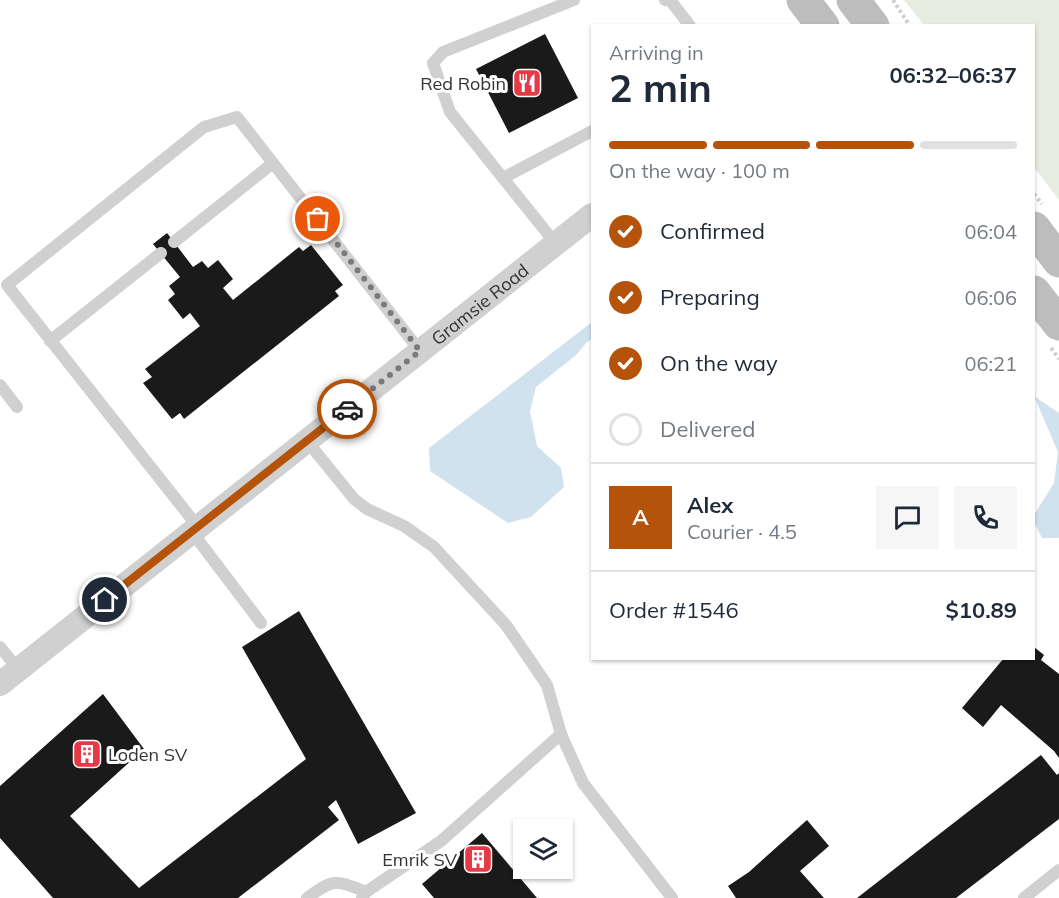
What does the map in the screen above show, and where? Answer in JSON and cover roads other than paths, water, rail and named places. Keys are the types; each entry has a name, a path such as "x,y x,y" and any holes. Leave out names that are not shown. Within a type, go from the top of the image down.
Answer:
{"main road":[{"path":"803,0 821,24"},
{"path":"853,0 871,24"},
{"path":"1035,229 1059,261"},
{"path":"1035,293 1058,320"}],"street":[{"name":"Gramsie Road","path":"9,676 591,216"}],"lane":[{"path":"556,244 450,112 433,63 443,52 574,0"},
{"path":"665,0 671,1 688,24"},
{"path":"261,623 195,529 7,285 204,128 237,117 420,351"},
{"path":"503,178 591,132"},
{"path":"174,242 273,163"},
{"path":"50,340 161,253"},
{"path":"0,385 17,407"},
{"path":"307,441 354,499 367,509 404,526 434,547 506,625 547,685 561,734 583,783 672,898"},
{"path":"0,647 9,676"},
{"path":"307,898 325,885 339,882 364,895 441,841 561,734"},
{"path":"1024,898 1059,870"}],"water":[{"path":"591,323 591,340 576,355 536,387 530,411 537,446 561,468 564,487 531,517 508,523 430,471 429,448"},
{"path":"1035,397 1059,413 1059,538 1042,538 1035,524 1035,513 1054,483 1058,452"}],"place":[{"name":"Red Robin","path":"527,83"},
{"name":"Loden SV","path":"87,754"},
{"name":"Emrik SV","path":"478,859"}]}
